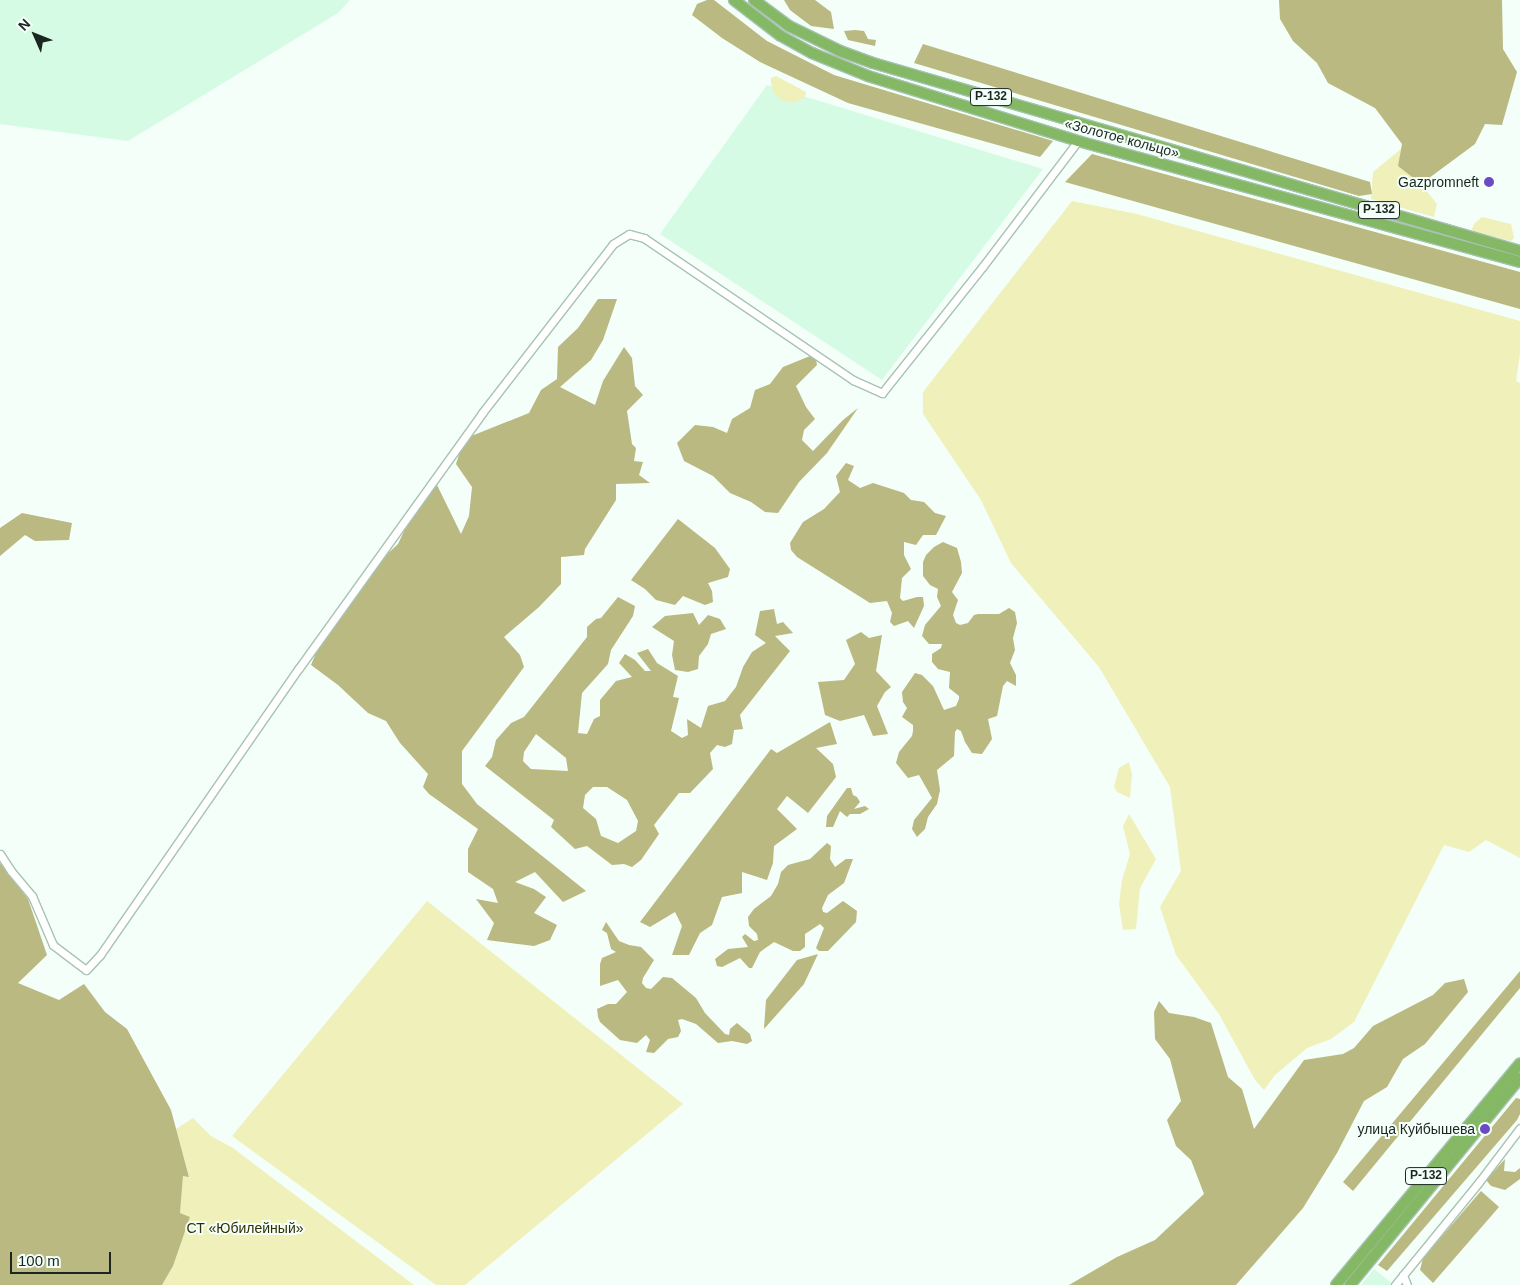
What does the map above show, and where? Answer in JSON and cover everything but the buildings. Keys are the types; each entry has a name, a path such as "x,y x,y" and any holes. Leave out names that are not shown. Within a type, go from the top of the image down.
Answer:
{"highway":[{"name":"«Золотое кольцо»","path":"734,0 781,36 833,63 868,76 1078,141 1520,262"},
{"name":"«Золотое кольцо»","path":"754,0 789,26 840,51 873,63 1520,251"},
{"name":"Р-132","path":"1336,1285 1520,1063"},
{"name":"Р-132","path":"1350,1285 1520,1078"}],"street":[{"path":"0,854 11,871 32,896 53,945 86,970 100,955 299,668 482,413 613,244 630,234 644,238 853,380 882,393 984,266 1078,141"},
{"path":"1395,1285 1520,1128"},
{"path":"1404,1275 1407,1285"}],"shaded area":[{"path":"0,0 350,0 338,13 128,141 0,124"},
{"path":"767,85 1043,169 882,380 660,234"},
{"path":"1374,1269 1394,1285 1361,1285"}],"green space":[{"path":"707,0 714,0 767,41 834,75 1053,141 1040,157 848,103 760,62 722,38 692,15 697,4"},
{"path":"784,0 815,0 831,12 834,29 811,26 790,10"},
{"path":"1279,0 1502,0 1503,49 1517,72 1502,125 1485,124 1475,144 1421,184 1398,166 1402,144 1375,108 1328,83 1317,63 1293,41 1280,19"},
{"path":"844,31 864,31 868,39 876,40 875,46 848,40"},
{"path":"923,44 1370,182 1372,194 1359,196 914,63"},
{"path":"776,76 806,92 805,97 792,103 781,100 774,94 771,84 771,78"},
{"path":"1401,149 1399,166 1421,184 1437,204 1434,217 1371,199 1373,172"},
{"path":"1092,154 1520,272 1520,309 1065,182"},
{"path":"1072,201 1137,214 1520,321 1520,354 1516,381 1520,383 1520,858 1486,840 1469,852 1444,845 1354,1022 1331,1039 1307,1048 1275,1075 1264,1090 1255,1080 1219,1014 1176,955 1160,907 1181,871 1170,787 1099,667 1011,563 981,500 923,414 923,392"},
{"path":"1482,217 1511,224 1514,238 1511,241 1473,232 1474,224"},
{"path":"598,299 617,299 603,340 591,360 560,387 595,405 603,381 624,347 632,358 635,386 643,395 627,411 632,444 636,448 634,461 643,462 639,475 650,483 616,484 616,500 585,549 584,555 561,557 561,584 539,607 504,637 520,655 524,667 462,751 462,784 477,804 586,891 563,902 535,872 515,882 534,889 546,897 534,913 557,925 550,940 534,946 487,940 494,923 476,899 498,903 493,889 468,872 468,849 478,829 429,794 423,787 428,774 400,743 386,721 368,713 338,685 311,665 320,643 382,559 398,544 414,510 437,485 461,534 469,516 472,487 456,464 464,439 529,413 541,390 557,379 558,347 578,328"},
{"path":"815,354 817,365 796,386 806,407 815,419 804,430 802,440 813,451 843,420 858,408 827,453 799,482 778,513 765,512 751,502 730,493 713,476 684,461 677,443 695,425 713,427 727,433 732,419 750,408 755,390 770,384 783,367"},
{"path":"846,463 854,466 848,480 860,488 873,483 904,493 911,500 924,502 935,513 946,516 936,535 923,535 916,545 904,542 904,555 911,569 902,578 900,598 903,601 923,597 924,606 914,628 908,621 894,626 890,622 892,613 887,601 870,603 797,557 791,550 790,543 803,522 824,509 840,492 836,476"},
{"path":"22,513 72,523 69,540 35,541 25,535 0,556 0,528"},
{"path":"678,519 715,548 730,569 728,577 708,583 712,591 713,602 705,605 683,596 675,605 656,600 645,589 631,580"},
{"path":"943,542 957,548 961,562 962,573 952,592 958,600 953,615 956,623 960,625 968,623 974,615 999,614 1009,608 1015,612 1017,623 1013,638 1015,650 1010,663 1016,675 1016,686 1007,681 1003,686 997,716 988,719 992,739 982,754 972,753 961,731 957,729 955,732 954,756 937,770 940,790 937,804 928,817 925,829 917,837 912,829 914,820 932,798 919,775 908,778 896,763 899,752 912,736 913,731 913,725 902,717 907,708 903,702 902,692 915,673 922,675 933,686 944,710 956,706 959,699 959,696 949,688 950,672 938,669 932,662 932,654 941,648 942,644 929,644 922,636 925,625 941,606 937,597 938,589 930,585 923,576 923,562 926,555 934,547"},
{"path":"618,597 635,606 633,616 611,650 608,664 582,693 578,733 587,734 594,719 600,716 600,700 616,681 632,677 619,663 625,654 635,660 645,671 651,671 637,653 648,649 657,663 678,676 673,697 679,698 671,731 682,738 688,735 687,719 701,728 708,706 725,701 736,687 743,667 752,652 766,643 755,635 760,611 774,609 777,624 783,622 793,633 775,636 790,651 740,715 743,729 734,730 732,744 725,747 717,745 710,753 713,769 690,793 679,793 654,825 659,834 641,860 632,867 624,864 612,865 587,846 575,849 551,827 554,820 485,766 492,757 496,740 511,723 524,717 587,637 587,627 596,619 601,618","holes":["536,734 566,758 568,771 531,769 523,761 524,752","593,787 607,787 627,800 638,821 636,831 618,843 601,836 596,819 583,808 585,795"]},
{"path":"693,613 699,625 708,615 720,619 726,629 711,634 708,644 699,656 698,669 688,672 675,670 672,655 674,641 652,627 665,616"},
{"path":"861,632 869,638 882,635 876,671 891,687 885,692 877,706 888,734 873,736 864,715 840,721 825,715 818,682 844,680 855,664 846,640"},
{"path":"830,722 837,744 816,748 833,764 836,777 808,813 787,796 777,809 797,829 774,846 773,863 767,880 742,872 742,893 722,897 712,925 700,933 689,955 672,955 682,926 675,912 650,927 640,922 771,749 777,753"},
{"path":"1129,762 1132,775 1130,798 1117,792 1114,787 1119,768"},
{"path":"847,788 851,788 853,795 860,802 854,809 865,806 869,809 860,814 850,814 847,817 840,811 833,827 826,827 827,816"},
{"path":"1129,814 1156,859 1140,888 1136,929 1123,930 1119,904 1122,880 1130,854 1123,826"},
{"path":"827,843 831,846 830,859 835,867 846,859 853,859 844,883 828,895 822,908 823,912 827,913 843,901 857,911 856,922 828,951 819,951 816,948 824,928 820,924 805,934 805,947 800,951 793,951 774,942 760,952 752,968 749,968 740,958 722,967 717,966 715,959 728,949 748,947 742,937 745,934 754,941 758,940 757,934 749,926 748,917 754,909 771,896 778,884 781,872 788,865 810,859"},
{"path":"0,863 28,899 47,955 18,983 59,1000 84,984 105,1012 127,1029 171,1110 189,1177 183,1176 180,1213 190,1217 173,1266 162,1285 0,1285"},
{"path":"427,901 683,1104 465,1285 436,1285 232,1136"},
{"path":"606,922 619,941 641,947 654,960 643,978 642,983 646,988 651,989 663,977 672,978 696,998 705,1013 725,1034 729,1035 730,1029 737,1023 750,1034 752,1041 747,1044 732,1041 718,1043 696,1024 682,1019 678,1020 681,1031 678,1037 668,1039 654,1053 646,1052 650,1040 646,1035 637,1043 620,1040 600,1022 597,1009 608,1004 616,1004 627,992 618,980 600,986 600,964 602,958 616,952 611,949 607,933 602,930"},
{"path":"818,954 804,984 764,1029 766,1000 797,960"},
{"path":"1520,971 1520,988 1353,1191 1343,1182"},
{"path":"1464,979 1468,992 1425,1044 1403,1059 1387,1087 1364,1101 1337,1153 1303,1208 1236,1285 1069,1285 1117,1257 1155,1240 1204,1194 1191,1160 1176,1146 1167,1120 1181,1101 1170,1059 1155,1039 1154,1012 1159,1001 1169,1013 1194,1017 1211,1023 1228,1077 1242,1089 1254,1129 1304,1060 1343,1054 1354,1048 1373,1026 1433,995 1445,983"},
{"path":"1516,1098 1520,1099 1520,1114 1517,1120 1387,1271 1378,1265"},
{"name":"СТ «Юбилейный»","path":"193,1118 211,1136 233,1148 414,1285 162,1285 173,1266 190,1217 180,1213 183,1175 189,1176 176,1129"},
{"path":"1505,1159 1504,1171 1515,1172 1520,1168 1520,1179 1505,1190 1491,1186 1486,1180"},
{"path":"1481,1191 1499,1207 1433,1283 1420,1270 1423,1258"}],"place":[{"name":"Gazpromneft","path":"1489,182"},
{"name":"улица Куйбышева","path":"1485,1129"}]}
